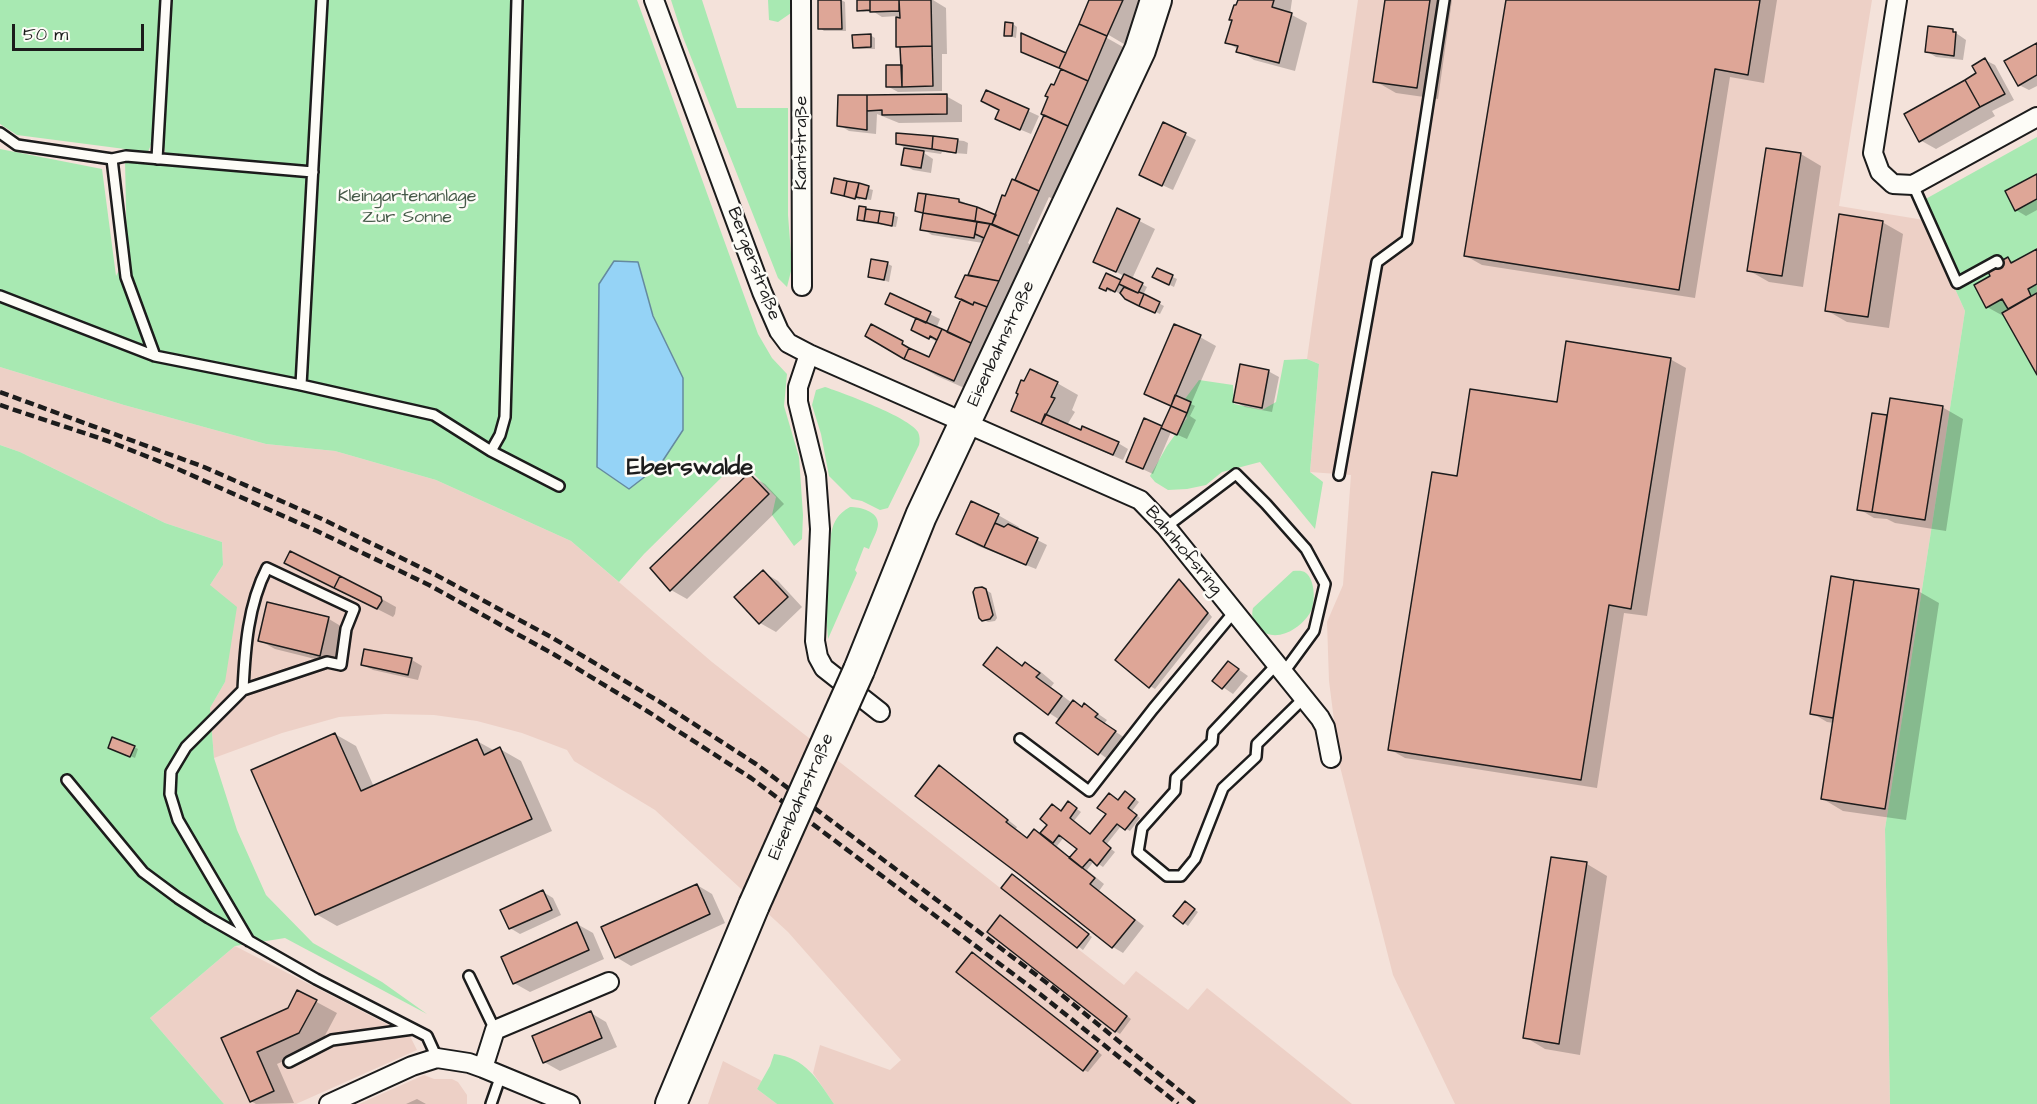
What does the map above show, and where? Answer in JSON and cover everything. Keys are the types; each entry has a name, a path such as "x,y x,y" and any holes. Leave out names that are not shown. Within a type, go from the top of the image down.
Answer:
{"main road":[{"name":"Eisenbahnstraße","path":"671,1104 754,905 859,670 914,532 1140,50 1156,0"}],"street":[{"name":"Bergerstraße","path":"654,0 762,292 779,331 788,343 809,354 965,423"},
{"name":"Kantstraße","path":"801,0 802,286"},
{"path":"1897,0 1873,153 1880,172 1893,184 1912,185 2037,117"},
{"path":"809,354 798,387 798,402 816,475 820,529 815,641 818,657 824,668 880,712"},
{"name":"Bahnhofsring","path":"965,423 1140,500 1166,527 1305,698 1325,727 1331,758"},
{"path":"483,1068 495,1029 609,982"},
{"path":"329,1104 412,1066 437,1058 469,1063 570,1104"}],"lane":[{"path":"157,159 166,0"},
{"path":"301,385 322,0"},
{"path":"491,451 500,435 505,417 517,0"},
{"path":"1339,475 1377,262 1407,240 1444,0"},
{"path":"0,133 17,145 112,159 126,156 313,172"},
{"path":"112,159 126,277 154,356"},
{"path":"1912,185 1957,283 1997,261 1998,263"},
{"path":"0,296 154,356 301,385 434,415 491,451 559,486"},
{"path":"1166,527 1236,474 1306,549 1325,584 1314,632 1281,668 1213,732 1212,742 1176,778 1175,791 1142,828 1138,852 1167,876 1181,876 1195,860 1223,788 1256,757 1257,744 1305,698"},
{"path":"243,690 245,644 259,585 267,568 354,609 346,629 341,664 327,662 243,690 186,747 171,772 170,794 178,820 249,941"},
{"path":"1020,740 1089,792 1145,718 1234,612"},
{"path":"67,780 143,872 178,898 249,941 316,979 427,1036 437,1058"},
{"path":"469,976 495,1029"},
{"path":"289,1062 332,1040 413,1029"},
{"path":"491,1104 501,1075"}],"shaded area":[{"path":"1358,0 1872,0 1839,206 1924,220 1965,311 1885,829 1890,1104 1455,1104 1393,975 1335,747 1327,622 1343,585 1351,475 1310,472 1319,364 1307,359"},
{"path":"0,367 124,405 266,444 335,451 436,480 571,541 712,662 1124,985 1136,971 1188,1010 1207,988 1352,1104 834,1104 813,1073 820,1045 890,1070 901,1060 788,932 655,810 574,761 567,750 522,733 477,721 434,715 385,714 339,717 282,733 214,758 210,708 225,682 210,585 223,565 222,542 165,523 20,452 0,445"},
{"path":"235,946 410,1036 417,1050 296,1104 224,1104 150,1018"},
{"path":"723,1061 762,1081 757,1089 777,1104 708,1104"},
{"path":"424,1075 434,1079 452,1079 458,1082 467,1095 467,1104 359,1104"}],"green space":[{"path":"0,0 161,0 154,137 148,152 17,135 0,124"},
{"name":"Kleingartenanlage Zur Sonne","path":"171,0 637,0 758,334 772,358 787,374 784,406 799,457 803,515 802,539 794,546 772,515 776,497 745,465 727,472 619,582 571,541 436,480 335,451 266,444 124,405 0,367 0,149 102,169 116,276 127,254 125,161 168,165 163,142","holes":["614,262 638,262 653,316 683,378"]},
{"path":"671,0 702,0 737,108 788,108 788,215 792,267 787,287 778,278 683,37"},
{"path":"768,0 790,0 791,13 778,22 769,20"},
{"path":"2037,137 2037,1104 1890,1104 1885,829 1965,311 1924,220 1922,201"},
{"path":"1307,359 1319,364 1310,472 1323,482 1315,529 1260,462 1222,472 1206,485 1187,489 1168,490 1150,476 1167,446 1187,418 1179,407 1199,380 1233,385 1234,404 1262,410 1276,402 1284,360"},
{"path":"825,387 902,419 918,432 919,445 888,508 880,510 852,499 829,476 821,434 812,405 816,390"},
{"path":"0,445 20,452 165,523 222,542 223,565 210,585 237,607 225,682 210,708 214,758 237,830 266,895 313,943 382,982 427,1014 285,938 235,946 150,1018 224,1104 0,1104"},
{"path":"850,507 872,513 877,520 878,527 869,549 864,547 855,570 857,573 828,639 826,614 831,534 837,518"},
{"path":"1293,571 1304,572 1309,576 1314,592 1312,609 1306,619 1287,633 1273,635 1266,633 1254,622 1253,608"},
{"path":"774,1054 785,1056 803,1065 816,1078 834,1104 777,1104 757,1089"}],"water":[{"path":"614,261 638,262 653,316 683,378 683,430 660,465 629,489 597,467 599,284"}],"building":[{"path":"818,0 841,0 842,29 818,29"},
{"path":"857,0 870,0 870,10 857,11"},
{"path":"870,0 899,0 899,11 870,12"},
{"path":"899,0 931,0 932,46 896,47 896,17 900,18"},
{"path":"1089,0 1123,0 1107,36 1079,24"},
{"path":"1238,0 1274,0 1272,7 1292,13 1279,63 1236,52 1238,46 1225,43 1232,20 1229,20"},
{"path":"1385,0 1430,0 1417,88 1373,82"},
{"path":"1506,0 1760,0 1748,75 1715,69 1679,290 1464,256"},
{"path":"1005,22 1013,23 1012,36 1004,36"},
{"path":"1079,24 1107,36 1088,81 1059,68"},
{"path":"1928,26 1953,29 1953,32 1956,32 1954,56 1925,52"},
{"path":"1021,33 1066,53 1059,68 1021,52"},
{"path":"871,34 871,47 853,48 852,35"},
{"path":"2037,43 2037,75 2018,86 2004,61"},
{"path":"932,46 933,86 902,87 900,47"},
{"path":"1985,58 2005,94 1980,107 1965,80 1976,73 1972,66"},
{"path":"886,65 902,65 902,87 886,87"},
{"path":"1061,69 1088,81 1068,126 1041,114 1048,97 1045,96 1051,84 1054,85"},
{"path":"1965,80 1980,107 1919,142 1904,114"},
{"path":"986,90 1029,109 1020,130 995,119 999,110 981,101"},
{"path":"947,94 947,114 882,115 882,110 867,111 867,95"},
{"path":"838,95 867,95 867,130 837,126"},
{"path":"1044,115 1068,126 1039,191 1015,180"},
{"path":"1163,122 1186,133 1162,186 1139,175"},
{"path":"896,133 933,136 932,149 896,144"},
{"path":"933,136 958,139 956,153 932,149"},
{"path":"904,148 924,151 921,168 901,165"},
{"path":"1766,148 1801,153 1782,276 1747,271"},
{"path":"2037,174 2037,199 2015,211 2005,191"},
{"path":"834,178 847,181 844,196 831,193"},
{"path":"1012,179 1039,191 1019,236 992,224 1002,195 1005,196"},
{"path":"847,181 859,183 855,199 844,196"},
{"path":"859,183 869,186 866,199 856,197"},
{"path":"918,193 926,194 923,213 915,211"},
{"path":"926,194 959,199 959,202 977,207 975,221 923,213"},
{"path":"859,206 866,207 864,221 857,220"},
{"path":"977,207 996,215 992,224 975,221"},
{"path":"1117,208 1140,219 1116,272 1093,262"},
{"path":"866,209 880,211 878,223 864,221"},
{"path":"880,211 894,213 892,226 878,223"},
{"path":"923,213 977,222 974,238 920,230"},
{"path":"1839,214 1883,221 1868,317 1825,311"},
{"path":"977,222 990,224 984,238 975,234"},
{"path":"990,224 1019,236 999,281 968,275"},
{"path":"2037,249 2037,284 2028,289 2031,296 2008,309 2002,299 1986,308 1974,285 1990,276 1987,269 2008,257 2011,263"},
{"path":"871,259 888,262 884,280 868,277"},
{"path":"1157,268 1173,275 1169,285 1152,277"},
{"path":"1106,273 1121,280 1115,292 1107,288 1106,291 1099,288"},
{"path":"1124,274 1143,283 1138,293 1119,284"},
{"path":"965,275 999,281 987,307 974,302 973,305 955,297"},
{"path":"1124,287 1144,294 1139,306 1125,299 1120,293"},
{"path":"890,293 931,312 926,323 885,304"},
{"path":"2037,293 2037,375 2002,313"},
{"path":"1144,294 1160,302 1155,313 1139,306"},
{"path":"961,299 973,305 974,302 987,307 971,343 947,332"},
{"path":"916,318 942,329 937,340 930,336 929,339 911,330"},
{"path":"871,324 903,341 902,344 909,348 904,359 865,336"},
{"path":"1174,324 1201,335 1171,406 1144,394"},
{"path":"942,329 971,343 954,381 904,359 909,348 929,357"},
{"path":"1566,341 1671,358 1631,609 1609,605 1581,780 1388,750 1432,472 1457,476 1470,389 1557,402"},
{"path":"1240,364 1269,370 1262,408 1233,402"},
{"path":"1030,369 1058,382 1051,397 1055,398 1041,424 1011,411 1021,380 1024,381"},
{"path":"1175,395 1191,402 1187,413 1171,406"},
{"path":"1890,398 1943,406 1925,520 1872,512"},
{"path":"1171,406 1187,413 1177,435 1161,428"},
{"path":"1872,413 1887,415 1872,512 1857,510"},
{"path":"1045,414 1081,430 1082,426 1119,442 1113,455 1041,424"},
{"path":"1144,418 1162,426 1143,469 1126,462"},
{"path":"749,473 769,494 670,591 650,568"},
{"path":"971,501 999,514 984,547 956,534"},
{"path":"995,523 1004,527 1008,524 1038,538 1026,565 984,547"},
{"path":"290,551 340,576 334,588 284,563"},
{"path":"763,570 788,597 759,624 734,597"},
{"path":"340,576 381,597 382,601 377,609 334,588"},
{"path":"1831,576 1854,580 1833,718 1810,714"},
{"path":"1179,579 1208,613 1149,688 1115,660"},
{"path":"1854,580 1919,589 1885,809 1821,799"},
{"path":"975,588 986,589 993,615 990,619 982,621 979,618 973,592"},
{"path":"267,602 329,617 320,656 258,641"},
{"path":"997,647 1022,666 1025,662 1040,673 1036,677 1062,696 1048,715 983,665"},
{"path":"364,649 412,658 408,675 361,665"},
{"path":"1228,661 1239,669 1222,689 1212,681"},
{"path":"1073,700 1082,707 1084,703 1098,714 1095,717 1116,731 1098,755 1056,723"},
{"path":"335,733 361,791 477,739 484,755 500,747 532,819 315,915 251,770"},
{"path":"112,737 135,746 130,757 108,748"},
{"path":"939,765 1027,838 1034,829 1095,878 1090,884 1135,920 1112,948 915,796"},
{"path":"1125,791 1135,799 1128,808 1137,815 1125,830 1117,824 1103,841 1111,848 1097,866 1090,859 1082,868 1069,858 1077,849 1059,835 1053,843 1040,833 1047,825 1040,819 1052,804 1061,811 1068,801 1077,808 1070,818 1090,834 1106,814 1097,808 1109,793 1118,800"},
{"path":"1551,857 1587,862 1559,1044 1523,1038"},
{"path":"1012,874 1089,934 1077,948 1001,888"},
{"path":"697,884 710,914 615,958 601,927"},
{"path":"543,890 552,910 509,929 500,910"},
{"path":"1185,901 1195,909 1183,924 1173,916"},
{"path":"1000,915 1127,1016 1115,1032 987,932"},
{"path":"577,922 589,950 513,984 501,957"},
{"path":"972,952 1098,1051 1083,1071 956,972"},
{"path":"297,990 317,1000 299,1033 257,1052 274,1091 250,1102 221,1038 288,1008"},
{"path":"591,1011 602,1038 543,1063 532,1036"}],"railway":[{"path":"0,392 204,467 322,519 436,575 551,637 660,702 756,764 1047,983 1196,1104"},
{"path":"0,405 108,441 171,466 317,531 429,585 555,655 751,778 1040,994 1178,1104"}],"district":[{"name":"Eberswalde","path":"690,469"}]}
